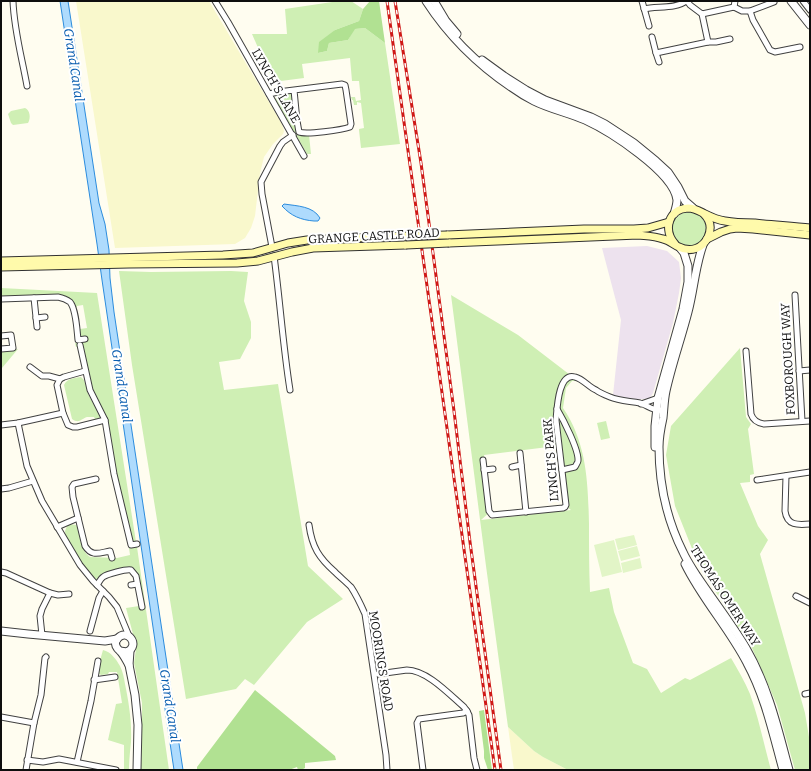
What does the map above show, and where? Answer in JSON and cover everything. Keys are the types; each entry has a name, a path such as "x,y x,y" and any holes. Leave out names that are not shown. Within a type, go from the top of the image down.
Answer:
{"main road":[{"path":"677,246 671,239 668,228 669,222 674,214 683,209 693,208 704,214 731,222 810,228"},
{"path":"704,214 708,219 710,227 710,233 705,242"},
{"name":"GRANGE CASTLE ROAD","path":"1,261 128,261 254,253 288,243 307,240 584,229 634,229 648,228 669,222"},
{"name":"GRANGE CASTLE ROAD","path":"128,261 237,263 258,261 313,248 638,235 663,239 685,250 694,250 722,232 737,228 810,235"},
{"name":"GRANGE CASTLE ROAD","path":"1,267 84,262"}],"street":[{"path":"13,1 17,35 27,86"},
{"name":"LYNCH'S LANE","path":"215,1 293,135 280,146 261,182 272,248"},
{"path":"426,1 444,26 462,46 489,72 511,88 535,101 586,120 610,133 646,159 661,173 673,188 677,200 674,214"},
{"path":"434,1 446,21 461,39 483,60 526,90 545,100 591,117 605,124 634,143 656,160 668,172 685,201 693,208"},
{"path":"642,1 649,26"},
{"path":"644,9 683,4 687,1 702,14 708,42"},
{"path":"734,1 734,7"},
{"path":"791,1 810,25"},
{"path":"803,1 810,8"},
{"path":"702,14 734,7 742,11 750,11 774,2"},
{"path":"750,11 753,20 770,50 774,52 800,47"},
{"path":"652,37 659,62"},
{"path":"656,53 730,39"},
{"path":"269,94 278,92 294,90 342,84 345,85 350,127 338,130 301,134 299,132 297,121 294,90"},
{"path":"293,135 304,156"},
{"name":"THOMAS OMER WAY","path":"705,242 696,267 689,311 664,400 659,443 660,472 666,505 675,535 692,568 738,636 753,662 768,698 789,770"},
{"name":"THOMAS OMER WAY","path":"677,246 684,254 689,272 687,291 680,322 658,398 654,426 657,472 663,506 672,536 690,575 700,592 733,638 748,664 763,700 783,770"},
{"path":"274,256 290,390"},
{"name":"FOXBOROUGH WAY","path":"795,295 802,421"},
{"path":"1,299 58,297 65,299 73,308 78,340 85,339"},
{"path":"34,298 37,327"},
{"path":"36,318 45,317"},
{"path":"1,336 11,335 12,348 1,349"},
{"path":"80,345 90,390 105,420 114,474 131,545 136,544"},
{"path":"746,351 751,411 753,418 762,424 810,421"},
{"path":"30,367 42,376 60,379 85,371"},
{"path":"799,371 810,370"},
{"name":"LYNCH'S PARK","path":"483,460 490,514 495,516 565,507 566,504 556,420 556,408 561,388 567,379 575,377 611,398 641,404"},
{"path":"60,379 58,385 68,425 77,427 105,420"},
{"path":"641,404 658,398"},
{"path":"641,404 656,410 664,408"},
{"path":"556,408 571,436 578,461 575,466 562,470"},
{"path":"1,425 18,423 64,413"},
{"path":"18,423 26,461 42,501 80,565 97,586 109,597 120,614 122,621 121,641 129,665 135,695 138,725 137,770"},
{"path":"520,453 526,512"},
{"path":"512,466 521,465"},
{"path":"484,470 493,469"},
{"path":"757,480 810,472"},
{"path":"786,476 786,516 789,521 794,524 810,524"},
{"path":"96,479 74,484 72,487 73,497 85,546 88,550 95,554 110,551 112,558"},
{"path":"1,489 33,481"},
{"path":"57,527 78,518"},
{"name":"MOORINGS ROAD","path":"309,525 313,544 318,554 332,570 350,586 359,599 365,614 387,770"},
{"path":"97,586 104,576 129,570 135,574 142,607"},
{"path":"1,572 50,593 58,595 69,594"},
{"path":"131,585 137,584"},
{"path":"90,631 99,598 103,591"},
{"path":"42,635 40,616 50,593"},
{"path":"796,596 810,603"},
{"path":"1,631 105,641 121,641 131,638 133,643 130,651 129,665"},
{"path":"121,641 125,652 130,651"},
{"path":"26,770 34,723 42,695 46,657"},
{"path":"76,762 91,699 98,661"},
{"path":"378,674 412,670 437,684 460,703 467,711 477,770"},
{"path":"94,680 115,677"},
{"path":"423,770 417,723 418,719 463,713 467,711"},
{"path":"1,717 34,723"},
{"path":"27,760 43,762 59,759 116,770"}],"shaded area":[{"path":"647,246 667,251 679,262 681,278 673,323 653,393 650,398 637,400 613,395 621,320 602,248"}],"green space":[{"path":"76,1 209,1 282,124 284,131 264,157 260,173 255,216 251,228 245,238 235,244 115,248"},
{"path":"339,1 351,1 363,9 359,21 335,30 318,53 327,51 329,43 348,40 354,29 365,28 385,43 400,144 361,148 359,129 364,128 361,103 357,102 357,105 354,105 351,97 355,97 356,101 361,100 359,81 352,81 350,58 302,64 304,78 273,82 252,34 287,34 285,9"},
{"path":"370,1 379,1 385,43 365,28 355,29 348,40 329,43 327,51 318,53 319,42 335,30 359,21 363,9"},
{"path":"289,92 292,94 297,132 306,136 309,135 311,154 307,154 275,99 279,93"},
{"path":"25,108 30,114 28,123 13,125 8,114 11,111"},
{"path":"692,212 701,217 705,222 705,236 701,241 696,245 686,246 682,245 673,236 672,226 673,222 682,213"},
{"path":"119,271 248,272 244,301 251,322 251,338 240,359 219,362 224,390 278,384 308,566 343,599 307,622 254,685 245,679 236,689 186,699 132,365"},
{"path":"1,288 97,293 136,542 132,542 115,474 108,422 92,391 81,346 76,347 75,343 85,342 84,337 79,335 78,325 80,329 87,328 83,305 77,306 76,309 69,299 58,295 1,297"},
{"path":"451,295 518,335 578,381 572,381 566,388 563,408 577,435 585,464 589,509 590,592 609,588 614,612 633,663 647,669 661,693 685,678 690,680 731,658 744,680 750,694 759,722 771,770 568,770 534,751 508,727","holes":["556,446 563,504 571,510 481,520 491,511 484,455"]},
{"path":"740,348 746,417 751,424 748,429 754,474 750,475 750,482 740,483 758,526 768,540 760,554 805,713 810,743 810,770 795,770 777,705 752,648 699,566 675,506 666,455 671,426"},
{"path":"18,349 2,368 1,352"},
{"path":"81,377 84,380 89,396 101,416 100,418 95,419 94,417 87,417 78,421 72,419 64,385 69,380"},
{"path":"606,421 610,438 601,440 597,423"},
{"path":"70,524 76,525 78,528 83,548 90,557 117,558 130,555 129,548 137,547 169,770 141,770 142,703 134,663 137,642 133,634 126,608 139,606 141,609 145,607 138,575 133,568 126,568 103,574 96,580 77,556 66,536 65,531 67,526"},
{"path":"634,535 637,545 618,550 615,539"},
{"path":"614,540 622,572 602,577 594,545"},
{"path":"637,546 640,556 621,561 618,551"},
{"path":"640,558 642,568 623,573 621,563"},
{"path":"103,650 115,658 124,677 131,728 129,770 124,770 124,745 108,740 116,704 122,703 117,672 109,672 108,674 101,675 98,673 98,665 101,663"},
{"path":"255,690 335,756 336,760 305,763 305,768 301,770 298,770 297,767 289,770 197,770 197,767"},
{"path":"484,710 492,770 488,770 484,758 479,711"},
{"path":"508,727 534,751 568,770 514,770"}],"water":[{"name":"Grand Canal","path":"60,1 68,1 99,203 105,224 109,250 110,278 114,312 183,770 174,770"},
{"path":"284,204 309,209 320,218 318,221 309,220 293,215 282,206"}],"railway":[{"path":"387,1 495,770"},
{"path":"395,1 421,163 501,770"}]}
